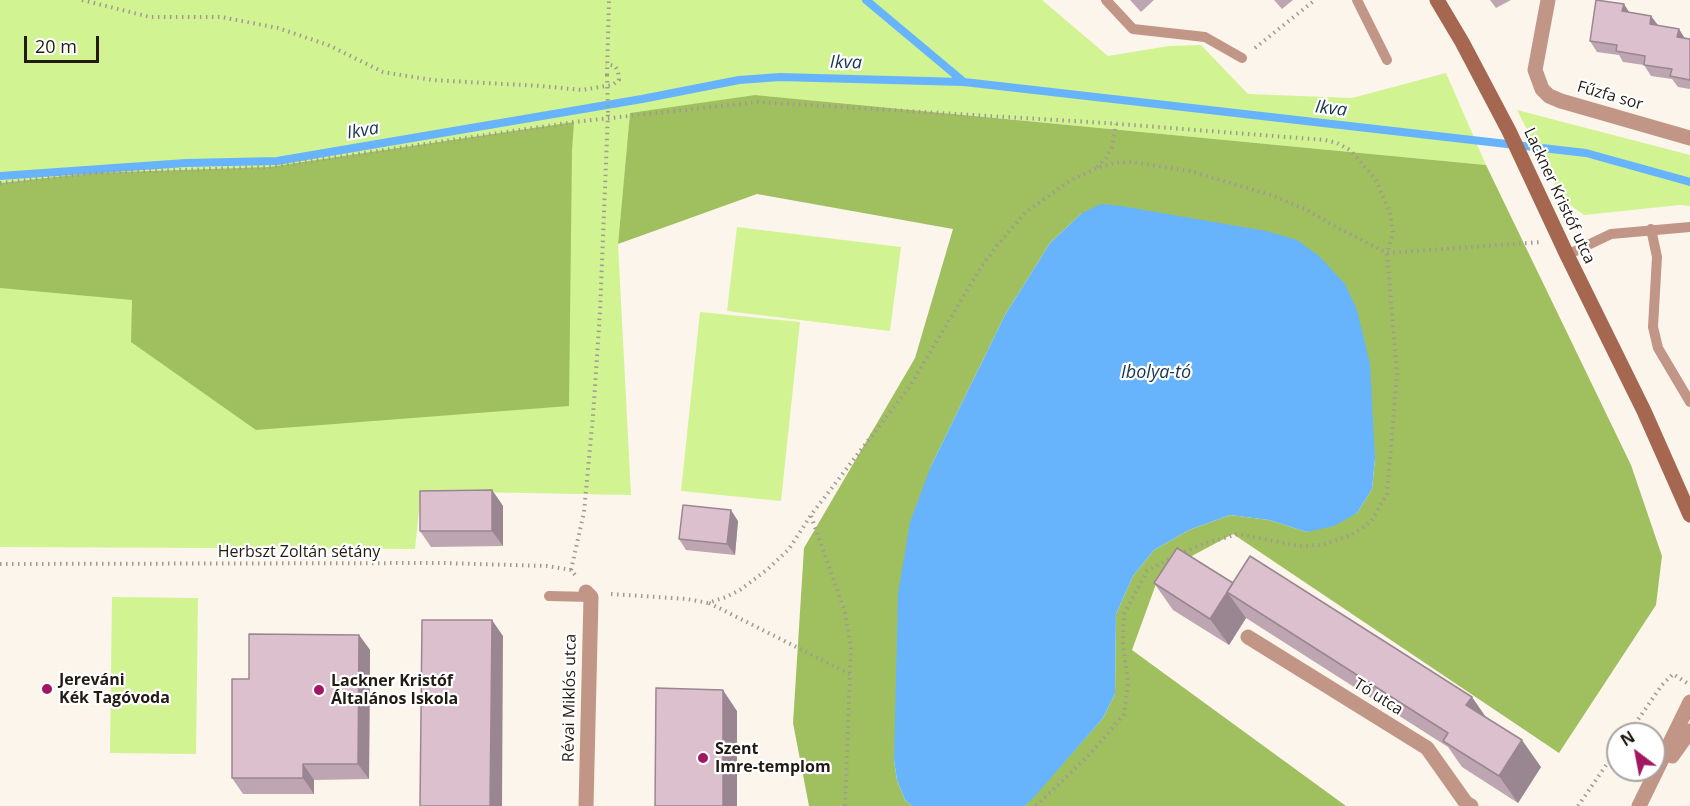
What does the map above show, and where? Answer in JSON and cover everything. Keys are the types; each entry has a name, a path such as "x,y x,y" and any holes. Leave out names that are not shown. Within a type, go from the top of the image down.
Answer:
{"street":[{"name":"Lackner Kristóf utca","path":"1437,0 1509,130 1540,199 1644,411 1690,515"},
{"name":"Fűzfa sor","path":"1548,0 1535,70 1542,89 1549,96 1690,138"},
{"name":"Lackner Kristóf utca","path":"1644,411 1690,490"},
{"name":"Révai Miklós utca","path":"586,806 588,595"},
{"name":"Tó utca","path":"1248,637 1427,748 1467,805"},
{"path":"1648,791 1690,702"},
{"path":"1639,806 1690,731"}],"lane":[{"path":"1106,0 1133,29 1205,37 1242,58"},
{"path":"1357,0 1387,60"},
{"path":"1567,255 1611,234 1690,227"},
{"path":"1651,229 1658,257 1653,327 1658,348 1686,386 1690,402"},
{"path":"549,596 588,595"}],"path":[{"path":"82,0 150,17 221,17 278,28 328,45 383,72 432,80 582,90 612,85 618,80 618,71 615,66 606,64"},
{"path":"609,0 606,64 609,118 600,312 584,512 571,570 580,580 588,595 687,598 708,603 850,674"},
{"path":"1242,58 1315,0"},
{"path":"0,183 93,173 269,167 609,118 758,102 1116,124 1324,140 1337,143 1350,150 1375,178 1384,194 1393,233 1386,254 1397,374 1387,494 1371,522 1351,536 1323,545 1300,546 1238,534 1203,544 1147,571 1124,615 1123,643 1128,684 1124,714 1090,754 1036,806"},
{"path":"1096,168 1106,158 1112,147 1116,124"},
{"path":"708,603 740,590 768,569 789,549 811,515 910,386 981,267 999,243 1026,212 1071,180 1096,168 1114,163 1132,162 1190,171 1274,196 1307,210 1386,254 1560,240"},
{"path":"811,515 845,612 851,648 845,806"},
{"name":"Herbszt Zoltán sétány","path":"0,564 442,563 547,566 571,570"},
{"path":"1636,722 1662,685 1673,674 1690,686"},
{"path":"1578,806 1606,765"}],"green space":[{"path":"0,0 1042,0 1108,56 1169,46 1201,45 1248,94 1352,98 1446,73 1486,165 755,95 630,114 618,244 631,495 421,491 415,549 0,547"},
{"path":"755,95 1486,165 1631,465 1662,556 1656,605 1559,753 1233,534 1160,573 1132,650 1346,806 1025,806 1103,718 1115,694 1116,614 1133,576 1154,550 1189,530 1230,515 1269,520 1307,532 1357,513 1372,489 1375,459 1082,213 1050,243 1005,315 931,466 894,760 897,780 905,800 912,806 809,806 793,723 804,548 915,358 953,229 757,194 618,244 630,113"},
{"path":"1517,110 1690,155 1690,206 1680,205 1584,215 1563,200"},
{"path":"574,122 569,406 256,430 131,342 132,300 0,288 0,183 93,173 269,167"},
{"path":"737,227 901,247 890,331 727,311"},
{"path":"700,312 800,322 781,501 681,491"},
{"path":"112,597 198,598 196,754 110,753"}],"water":[{"name":"Ibolya-tó","path":"1101,204 1266,231 1297,240 1319,256 1345,284 1357,310 1370,364 1375,459 1372,489 1357,513 1334,526 1307,532 1269,520 1230,515 1189,530 1154,550 1133,576 1116,614 1115,694 1103,718 1035,796 1025,806 912,806 905,800 897,780 894,760 898,594 910,522 931,466 1005,315 1050,243 1082,213"}],"building":[{"path":"1596,0 1624,4 1622,11 1651,16 1650,24 1679,29 1677,37 1690,39 1690,80 1670,76 1672,69 1644,65 1645,56 1616,51 1617,45 1590,41"},
{"path":"492,490 492,531 420,531 420,491"},
{"path":"683,505 731,510 727,544 679,539"},
{"path":"1177,548 1233,583 1210,619 1154,583"},
{"path":"1250,556 1472,697 1466,705 1522,740 1499,776 1443,741 1448,733 1227,592"},
{"path":"422,620 492,620 490,806 420,806"},
{"path":"249,634 359,635 358,764 303,764 303,778 232,778 232,679 249,679"},
{"name":"Szent Imre-templom","path":"656,688 723,690 723,806 655,806"}],"waterway":[{"path":"866,0 964,82"},
{"name":"Ikva","path":"0,176 186,163 277,161 642,99 739,80 780,77 964,82 1586,153 1690,182"}],"place":[{"name":"Jereváni Kék Tagóvoda","path":"47,689"},
{"name":"Lackner Kristóf Általános Iskola","path":"319,690"},
{"name":"Szent Imre-templom","path":"703,758"}]}
